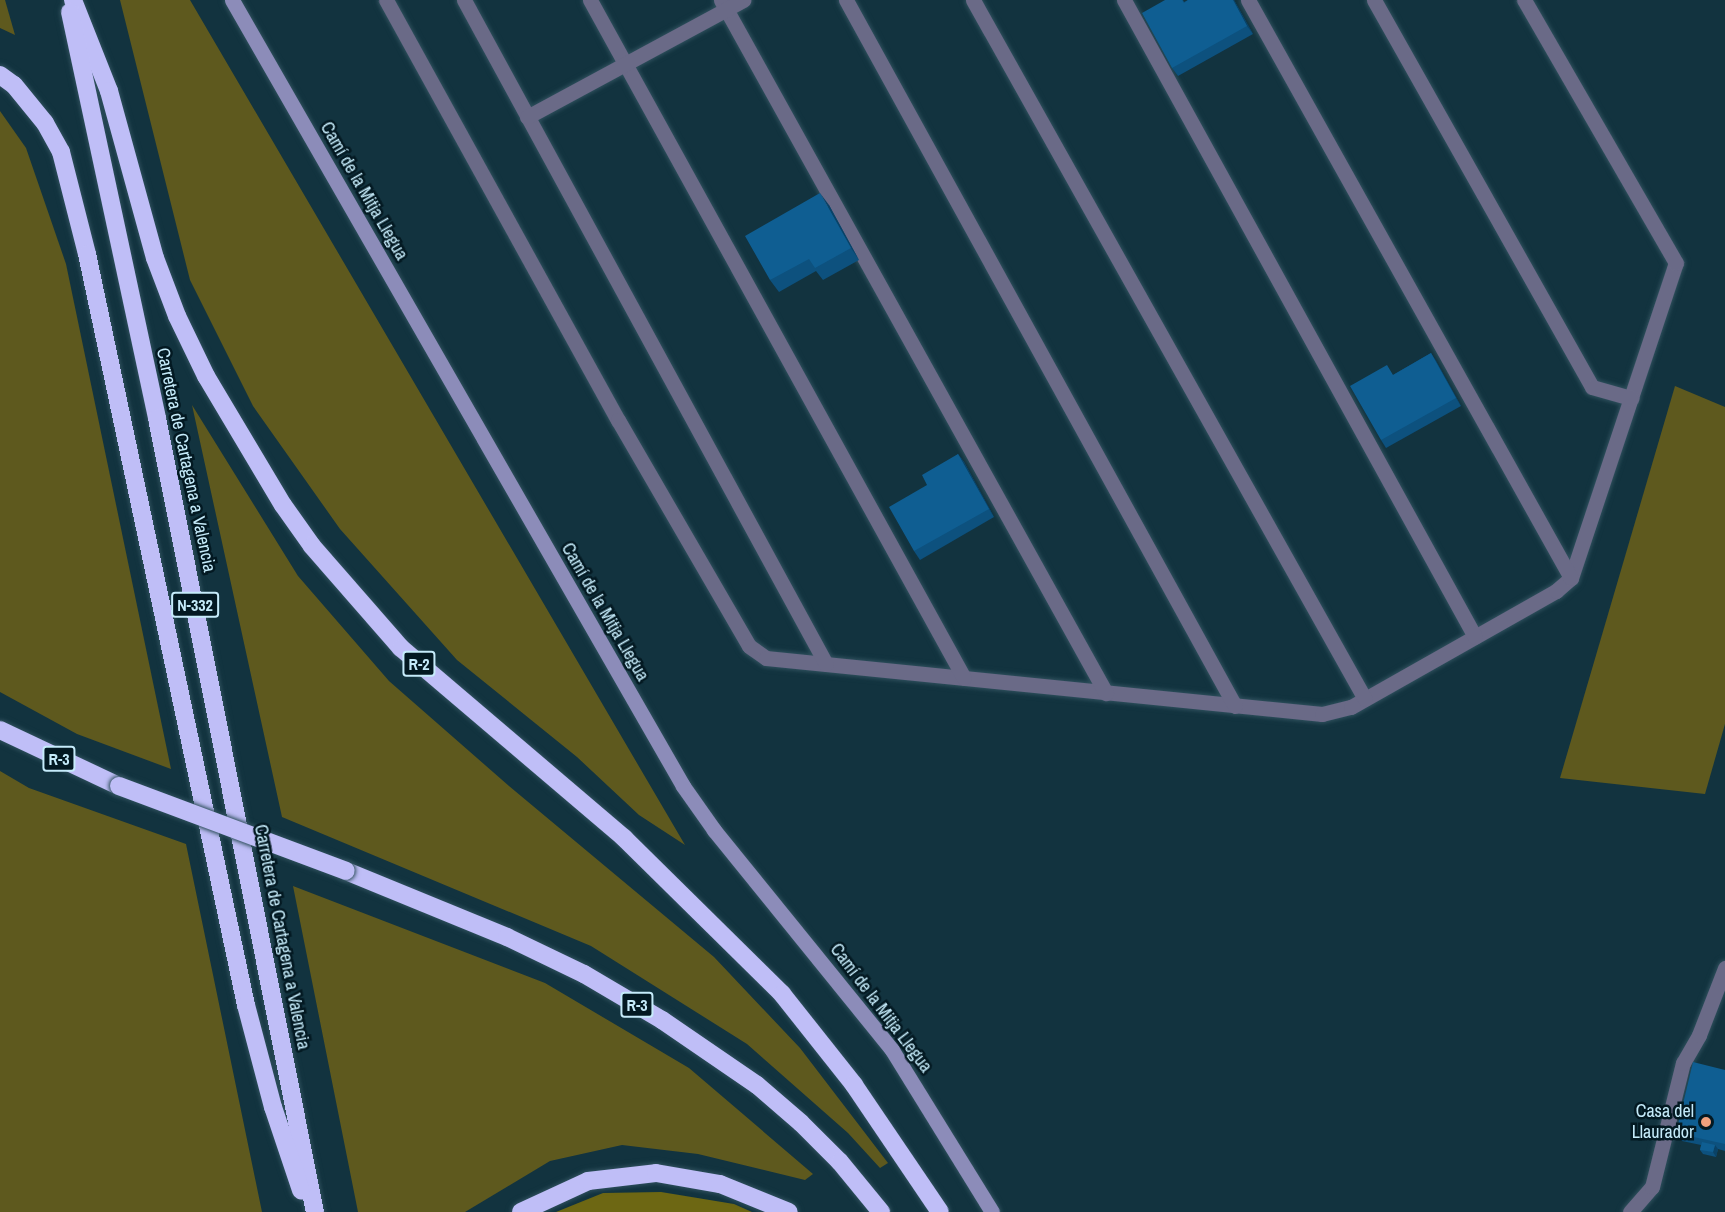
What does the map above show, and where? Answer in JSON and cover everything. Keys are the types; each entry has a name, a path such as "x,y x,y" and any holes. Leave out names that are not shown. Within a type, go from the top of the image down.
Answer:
{"highway":[{"name":"Carretera de Cartagena a Valencia","path":"68,0 157,418 315,1212"},
{"name":"R-2","path":"73,0 109,91 155,258 177,316 207,376 306,538 401,648 624,838 782,994 854,1085 940,1212"},
{"path":"0,75 14,85 45,123 61,152 90,266 246,1005 273,1107 309,1212"},
{"name":"R-3","path":"0,730 119,786 346,871 507,937 584,974 662,1020 747,1078 801,1123 840,1162 881,1212"},
{"path":"521,1212 588,1180 656,1173 720,1184 789,1212"}],"street":[{"name":"Camí de la Mitja Llegua","path":"232,0 683,786 714,830 892,1050 992,1212"},
{"path":"386,0 618,420 749,646 766,658 1322,714 1351,707 1556,591 1572,578 1676,263 1524,0"},
{"path":"464,0 826,664"},
{"path":"590,0 964,678"},
{"path":"527,117 625,64 724,5 743,0"},
{"path":"846,0 1235,706"},
{"path":"973,0 1365,699"},
{"path":"1124,0 1475,637"},
{"path":"1248,0 1572,578"},
{"path":"1374,0 1592,387 1631,398"},
{"path":"724,5 1106,693"},
{"path":"1635,1211 1652,1187 1683,1063 1699,1035 1725,968"}],"shaded area":[{"path":"0,0 5,0 15,35 0,28"},
{"path":"120,0 190,0 685,845 639,815 577,757 457,660 340,529 253,406 190,280"},
{"path":"0,111 26,148 66,264 171,769 77,734 0,692"},
{"path":"1675,386 1725,407 1725,724 1705,794 1560,778"},
{"path":"192,405 298,576 389,681 509,786 714,957 800,1048 888,1163 880,1168 848,1133 747,1044 591,946 282,817"},
{"path":"0,771 29,788 186,844 262,1212 0,1212"},
{"path":"293,886 545,983 689,1068 813,1174 805,1180 698,1154 622,1145 550,1161 465,1212 358,1212"},
{"path":"661,1192 734,1204 752,1212 556,1212 603,1193"}],"building":[{"path":"1165,0 1182,0 1184,3 1188,0 1233,0 1247,26 1172,68 1142,13"},
{"path":"820,193 851,248 815,268 809,259 770,280 745,236"},
{"path":"1431,353 1456,398 1381,440 1350,386 1387,365 1393,375"},
{"path":"958,454 989,509 914,551 889,507 927,485 922,475"},
{"name":"Casa del Llaurador","path":"1693,1062 1725,1070 1725,1144 1676,1133"},
{"path":"1702,1142 1715,1145 1713,1152 1700,1150"}],"place":[{"name":"Casa del Llaurador","path":"1706,1122"}]}
